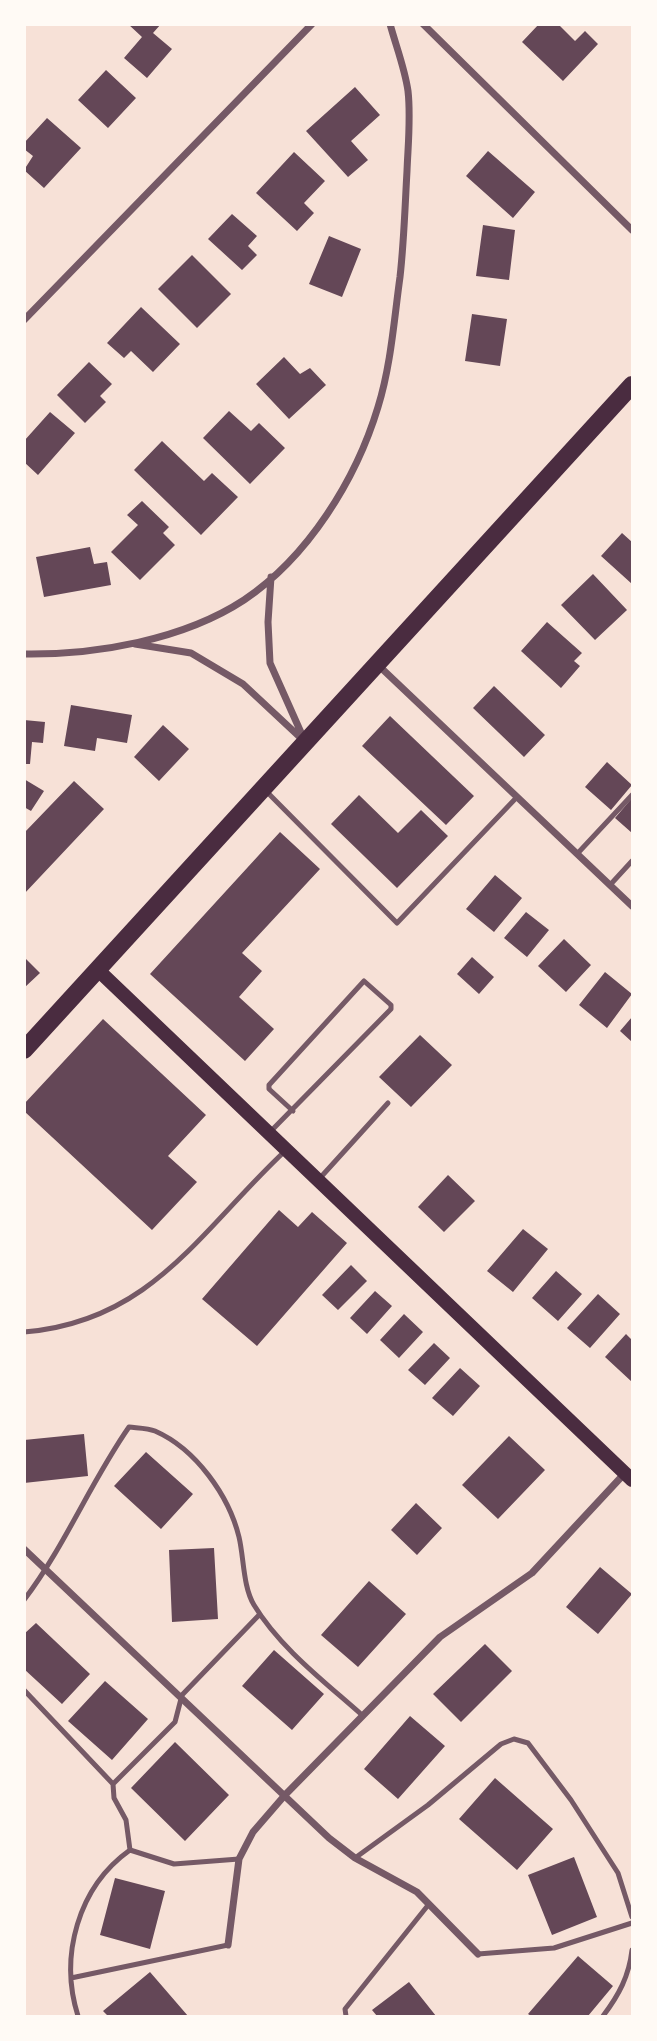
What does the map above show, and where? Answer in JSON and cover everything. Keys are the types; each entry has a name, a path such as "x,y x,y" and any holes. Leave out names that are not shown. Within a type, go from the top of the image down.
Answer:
{"main road":[{"path":"27,1043 632,385"},
{"path":"97,969 629,1476"}],"street":[{"path":"24,320 312,24"},
{"path":"24,654 131,643 219,613 244,600 271,578 321,524 346,485 365,447 379,405 392,341 402,253 408,91 390,24"},
{"path":"423,24 632,230"},
{"path":"271,578 268,622 270,663 304,741"},
{"path":"131,643 191,653 243,684 304,741"},
{"path":"377,663 632,906"},
{"path":"228,1945 239,1859 253,1832 285,1795 440,1637 532,1573 629,1476"},
{"path":"24,1549 355,1858 417,1892 478,1954"}],"lane":[{"path":"262,787 397,923 516,797"},
{"path":"577,853 632,795"},
{"path":"610,884 632,861"},
{"path":"269,1133 293,1111 391,1009 391,1005 364,981 269,1085 269,1089 293,1111"},
{"path":"318,1181 387,1103"},
{"path":"24,1332 47,1330 107,1312 139,1296 178,1263 241,1193 287,1150"},
{"path":"24,1600 48,1569 106,1461 129,1427 153,1430 172,1441 204,1469 229,1507 252,1601 260,1614 299,1658 362,1715"},
{"path":"113,1784 176,1722 182,1695 260,1614"},
{"path":"24,1690 113,1784 114,1798 126,1820 130,1850"},
{"path":"355,1858 428,1805 502,1744 514,1739 528,1743 571,1800 618,1873 632,1917"},
{"path":"130,1850 174,1864 239,1859"},
{"path":"78,2017 69,1950 85,1906 99,1879 130,1850"},
{"path":"345,2017 345,2009 429,1904"},
{"path":"478,1954 554,1948 632,1923"},
{"path":"71,1978 228,1945"},
{"path":"603,2017 620,1994 630,1968 632,1950"}],"building":[{"path":"128,24 161,24 153,33 172,49 147,78 124,58 142,37"},
{"path":"539,24 558,24 575,41 585,31 598,44 563,81 522,42"},
{"path":"106,70 136,98 108,128 78,100"},
{"path":"355,87 380,115 351,141 368,160 348,177 306,131"},
{"path":"47,118 81,148 44,188 24,170 33,156 24,149 24,143"},
{"path":"488,151 535,192 513,218 466,176"},
{"path":"294,152 325,181 304,203 314,213 297,231 256,193"},
{"path":"232,214 257,236 248,246 257,255 242,270 208,239"},
{"path":"483,225 515,230 509,280 476,276"},
{"path":"329,236 361,249 342,297 309,284"},
{"path":"192,255 231,294 197,328 158,289"},
{"path":"141,307 180,344 153,372 131,351 124,358 107,343"},
{"path":"472,314 507,319 500,366 465,361"},
{"path":"284,357 300,374 310,368 326,385 289,419 256,384"},
{"path":"89,362 112,384 100,396 106,402 85,423 57,395"},
{"path":"229,411 251,431 259,423 285,448 250,484 203,438"},
{"path":"50,412 75,433 38,475 24,462 24,441"},
{"path":"162,441 204,481 212,473 238,497 201,535 134,470"},
{"path":"142,501 169,527 163,533 175,545 140,580 111,552 138,525 127,515"},
{"path":"622,533 632,542 632,584 601,556"},
{"path":"90,547 94,564 107,562 111,585 44,597 36,557"},
{"path":"593,574 627,610 595,640 561,605"},
{"path":"547,622 582,653 574,661 580,666 561,688 521,651"},
{"path":"494,686 545,735 524,757 473,708"},
{"path":"71,705 132,715 127,743 97,738 95,751 64,746"},
{"path":"390,716 474,796 446,825 362,746"},
{"path":"24,720 45,722 43,743 32,742 30,764 24,764"},
{"path":"163,725 189,749 159,781 134,757"},
{"path":"607,762 632,785 611,810 585,787"},
{"path":"24,779 44,791 31,811 24,807"},
{"path":"74,781 104,809 24,894 24,833"},
{"path":"359,795 398,833 421,810 448,836 397,888 331,824"},
{"path":"632,798 632,833 615,818"},
{"path":"280,832 320,869 242,953 262,971 239,997 274,1029 245,1061 150,974"},
{"path":"495,875 522,898 494,932 466,909"},
{"path":"526,912 549,930 527,957 504,938"},
{"path":"564,939 591,965 566,992 538,966"},
{"path":"24,957 40,973 24,988"},
{"path":"472,957 494,977 479,994 457,974"},
{"path":"605,972 632,994 607,1028 579,1005"},
{"path":"632,1017 632,1042 620,1031"},
{"path":"103,1019 206,1115 168,1156 197,1182 152,1230 24,1111 24,1104"},
{"path":"420,1035 452,1065 411,1107 379,1077"},
{"path":"448,1175 475,1201 444,1232 418,1207"},
{"path":"279,1210 298,1227 312,1212 347,1243 257,1346 202,1299"},
{"path":"523,1229 548,1249 513,1292 487,1271"},
{"path":"351,1265 367,1281 338,1310 322,1295"},
{"path":"556,1271 582,1294 558,1321 532,1298"},
{"path":"375,1291 392,1306 367,1334 350,1318"},
{"path":"598,1294 620,1314 590,1348 567,1328"},
{"path":"404,1314 423,1332 399,1358 380,1340"},
{"path":"626,1334 632,1340 632,1382 605,1357"},
{"path":"434,1343 450,1358 425,1385 408,1370"},
{"path":"460,1368 480,1386 453,1416 432,1398"},
{"path":"84,1434 88,1476 24,1483 24,1440"},
{"path":"509,1436 545,1470 498,1519 462,1485"},
{"path":"146,1452 193,1494 161,1529 114,1486"},
{"path":"416,1503 442,1528 417,1555 391,1530"},
{"path":"214,1548 218,1619 172,1622 169,1550"},
{"path":"600,1567 632,1594 598,1634 566,1607"},
{"path":"369,1581 406,1614 358,1667 321,1635"},
{"path":"36,1623 90,1674 62,1704 24,1669 24,1634"},
{"path":"485,1644 512,1671 461,1722 433,1694"},
{"path":"274,1650 324,1694 292,1730 242,1686"},
{"path":"105,1681 148,1719 112,1760 68,1721"},
{"path":"410,1716 445,1746 398,1799 364,1769"},
{"path":"175,1742 229,1795 185,1841 131,1788"},
{"path":"495,1778 553,1829 517,1870 459,1819"},
{"path":"574,1857 597,1917 552,1935 528,1875"},
{"path":"115,1878 165,1891 150,1949 100,1935"},
{"path":"578,1956 613,1986 588,2016 528,2014"},
{"path":"150,1972 188,2016 108,2016 103,2011"},
{"path":"409,1982 436,2016 377,2016 372,2010"}]}
